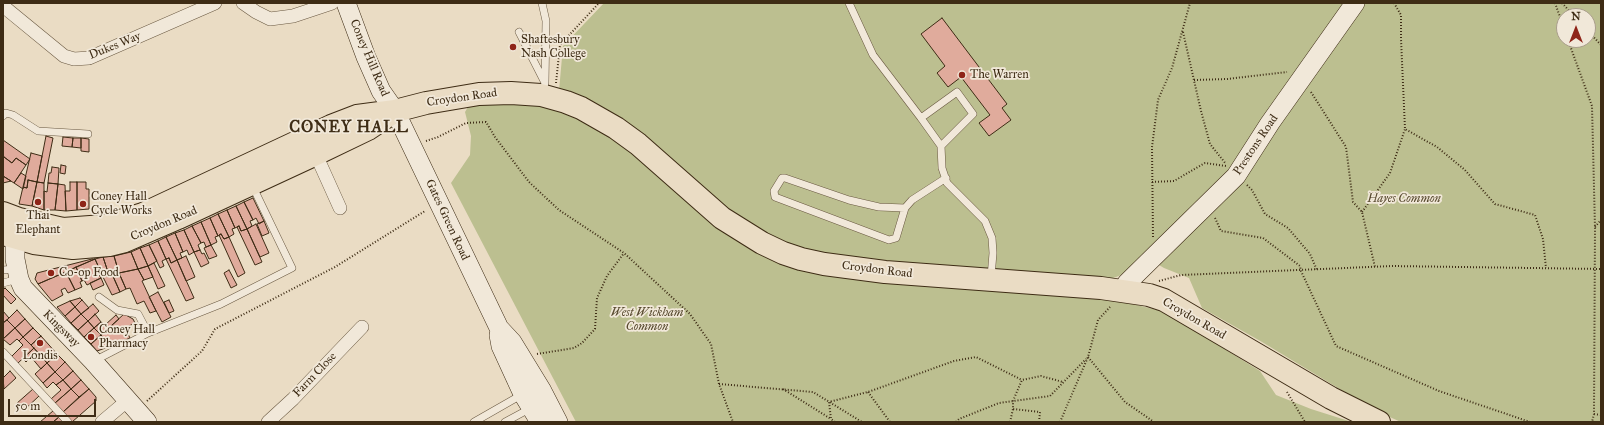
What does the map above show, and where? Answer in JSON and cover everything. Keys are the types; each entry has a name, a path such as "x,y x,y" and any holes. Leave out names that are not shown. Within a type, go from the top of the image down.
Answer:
{"highway":[{"name":"Croydon Road","path":"10,226 63,229 90,228 118,223 311,146 368,129 395,111 426,102 479,94 511,93 543,89 616,128 638,144 722,218 762,243 783,252 801,259 831,265 898,273 1124,290 1149,295 1164,300 1331,398 1380,422"},
{"name":"Croydon Road","path":"10,226 47,246 63,248 90,248 109,245 147,232 252,184 311,146"}],"street":[{"name":"Dukes Way","path":"3,6 64,56 74,59 88,58 215,3"},
{"path":"243,3 270,19 293,16 332,3"},
{"name":"Coney Hill Road","path":"346,3 366,56 384,96 395,111"},
{"name":"Prestons Road","path":"1124,290 1127,283 1236,176 1270,123 1355,3"},
{"name":"Gates Green Road","path":"395,111 499,328 512,342 552,409 558,422"},
{"path":"311,146 340,208"},
{"name":"Kingsway","path":"10,226 10,275 93,361 136,401 147,422"},
{"name":"Farm Close","path":"268,422 293,399 362,328"},
{"name":"Gates Green Road","path":"499,328 501,346 531,408"},
{"path":"102,422 136,401"}],"lane":[{"path":"542,3 546,21 543,89"},
{"path":"849,3 874,55 941,146 942,168 947,182 986,221 992,238 993,253 991,281"},
{"path":"518,32 543,89"},
{"path":"921,118 957,92 973,114 941,146"},
{"path":"3,116 6,113 9,113 38,131 88,134"},
{"path":"905,208 879,206 849,200 786,178 782,178 774,191 775,197 889,240 896,238 905,208 912,200 946,178"},
{"path":"93,361 148,333 221,304 292,268 252,184"},
{"path":"99,297 117,310 138,314 148,333"},
{"path":"3,352 68,422"},
{"path":"474,422 531,408"},
{"path":"505,422 531,408"}],"path":[{"path":"543,89 556,84 560,45 599,3"},
{"path":"1155,256 1152,235 1152,147 1158,100 1172,68 1190,3"},
{"path":"1362,212 1390,173 1405,130 1401,15 1394,3"},
{"path":"1152,182 1174,181 1205,163 1229,167 1210,144 1183,32"},
{"path":"1571,48 1592,106 1595,228 1594,414 1592,422"},
{"path":"1194,80 1226,79 1289,72 1302,79 1318,100 1346,147 1353,202 1362,212 1375,267"},
{"path":"411,145 438,137 466,123 486,122 528,182 554,206 586,229 624,253 690,314 711,344 719,384 733,422"},
{"path":"1405,130 1438,147 1465,170 1495,204 1535,215 1543,239 1546,268"},
{"path":"1236,176 1252,190 1265,214 1288,228 1310,254 1317,270"},
{"path":"1208,204 1221,231 1263,238 1300,266 1300,271 1336,346 1440,391 1530,422"},
{"path":"136,401 202,351 215,329 335,267 425,211"},
{"path":"1595,228 1601,220"},
{"path":"520,355 555,352 574,348 582,343 595,329 597,298 607,276 624,253"},
{"path":"1152,283 1181,275 1375,267 1601,269"},
{"path":"1060,422 1088,357 1098,320 1124,290"},
{"path":"829,402 868,392 954,361 976,357 1022,380 1041,376 1064,382"},
{"path":"956,422 959,419 999,403 1050,396 1088,357"},
{"path":"1088,357 1125,402 1154,422"},
{"path":"1010,422 1013,401 1022,380"},
{"path":"719,384 813,392 862,422"},
{"path":"783,389 835,422"},
{"path":"868,392 890,422"},
{"path":"829,402 831,420"},
{"path":"1013,409 1040,412 1039,422"},
{"path":"1594,414 1601,415"}],"green space":[{"name":"Hayes Common","path":"604,3 1601,3 1601,422 1401,422 1376,411 1262,342 1202,308 1189,278 1164,268 1144,256 1136,266 1119,276 1104,281 801,254 727,217 559,91 563,46"},
{"name":"West Wickham Common","path":"556,100 606,125 761,250 1107,299 1165,312 1260,371 1276,395 1311,409 1352,422 576,422 451,183 470,155 471,136 465,112 471,102"}],"building":[{"name":"The Warren","path":"942,18 1007,104 1002,108 1011,120 989,136 979,123 990,115 961,77 948,87 937,73 945,66 921,34"},
{"path":"46,136 53,138 44,183 37,182"},
{"path":"63,137 73,138 72,147 62,146"},
{"path":"73,138 81,138 81,148 72,147"},
{"path":"81,138 89,139 89,152 81,151"},
{"path":"3,140 30,159 26,165 16,158 12,163 4,157 3,160"},
{"path":"31,153 42,156 37,182 28,180 27,188 23,187"},
{"path":"4,157 12,163 16,158 26,165 14,183 3,176"},
{"path":"61,165 66,166 65,174 60,173"},
{"path":"52,167 59,168 58,184 48,183 49,173 51,173"},
{"path":"21,173 26,176 23,189 14,183"},
{"path":"3,176 11,181 3,183"},
{"path":"28,180 37,182 32,206 19,204 23,187 27,188"},
{"path":"37,182 44,183 44,210 32,206"},
{"path":"70,182 77,182 77,210 66,211 65,191 70,191"},
{"path":"77,182 86,182 86,189 89,189 89,209 77,210"},
{"path":"48,183 58,184 55,210 44,210 44,191 47,192"},
{"path":"58,184 65,185 66,211 55,210"},
{"path":"253,198 264,221 259,224 256,218 253,220 244,202"},
{"path":"244,202 253,220 250,221 252,226 247,229 236,206"},
{"path":"236,206 247,229 241,231 239,226 235,228 227,210"},
{"path":"227,210 235,228 232,229 234,234 229,237 218,214"},
{"path":"218,214 229,237 224,239 221,234 218,236 210,218"},
{"path":"210,218 218,236 215,237 217,242 211,245 201,222"},
{"path":"264,221 269,233 262,236 257,224"},
{"path":"201,222 211,245 206,247 204,242 201,243 192,226"},
{"path":"256,224 269,253 260,257 247,229"},
{"path":"192,226 201,243 198,245 200,250 194,252 184,230"},
{"path":"239,226 241,231 247,229 262,262 255,265 237,227"},
{"path":"184,230 194,252 189,255 187,250 183,252 175,233"},
{"path":"175,233 183,252 180,253 182,258 177,260 166,237"},
{"path":"221,234 224,239 229,237 245,273 238,277 219,235"},
{"path":"166,237 177,260 171,263 169,258 166,259 158,241"},
{"path":"158,241 166,259 162,261 164,266 160,268 149,245"},
{"path":"149,245 157,261 148,266 140,248"},
{"path":"211,245 217,256 209,259 204,248"},
{"path":"140,248 148,266 138,269 131,252"},
{"path":"200,250 202,254 204,253 209,263 201,267 194,252"},
{"path":"131,252 138,269 119,273 114,256"},
{"path":"114,256 119,273 109,275 103,257"},
{"path":"186,256 195,277 186,281 177,260"},
{"path":"103,257 109,275 103,277 95,259"},
{"path":"169,258 171,263 177,260 194,298 186,301 166,259"},
{"path":"95,259 38,284 35,279 37,273"},
{"path":"95,259 101,272 98,273 101,278 87,285 84,280 82,281 76,267"},
{"path":"154,263 165,286 158,289 148,266"},
{"path":"148,266 153,277 144,280 138,269"},
{"path":"76,267 82,281 80,282 82,287 75,290 66,272"},
{"path":"138,269 156,311 150,313 144,301 137,304 130,288 126,289 119,273"},
{"path":"229,270 237,285 231,288 224,273"},
{"path":"66,272 75,290 68,293 65,288 61,290 63,295 52,301 38,284"},
{"path":"119,273 126,289 120,292 112,274"},
{"path":"112,274 120,292 112,295 103,277"},
{"path":"101,278 104,285 93,290 90,283"},
{"path":"5,288 16,299 11,304 3,295 3,290"},
{"path":"158,292 171,317 162,322 149,297"},
{"path":"80,298 82,300 75,307 70,301"},
{"path":"82,300 89,308 81,314 75,307"},
{"path":"169,300 174,311 169,313 164,302"},
{"path":"70,301 75,307 65,316 57,307"},
{"path":"93,304 99,311 88,321 81,314"},
{"path":"75,307 81,314 71,323 65,316"},
{"path":"17,310 25,319 15,328 7,320"},
{"path":"3,311 9,318 3,323"},
{"path":"81,314 88,321 78,330 71,323"},
{"path":"95,314 101,322 94,328 88,321"},
{"path":"124,314 133,319 135,323 125,328 130,338 111,346 101,335"},
{"path":"116,315 119,319 101,335 94,328 101,322 105,325"},
{"path":"25,319 33,328 23,337 15,328"},
{"path":"7,320 15,328 3,339 3,323"},
{"path":"88,321 94,328 84,337 78,330"},
{"path":"15,328 23,337 19,341 17,339 10,345 3,339"},
{"path":"33,328 41,336 31,345 23,337"},
{"path":"94,328 101,335 91,344 84,337"},
{"path":"101,335 111,346 97,351 91,344"},
{"path":"41,336 57,354 47,363 31,345"},
{"path":"23,337 34,348 18,363 11,357 23,345 19,341"},
{"path":"34,348 47,363 41,369 31,357 26,362 23,359"},
{"path":"57,354 65,362 55,372 47,363"},
{"path":"65,362 73,371 63,380 55,372"},
{"path":"47,363 55,372 43,383 35,374"},
{"path":"10,371 16,378 4,389 3,378"},
{"path":"73,371 81,380 71,389 63,380"},
{"path":"55,372 63,380 56,385 53,382 47,388 43,383"},
{"path":"63,380 71,389 55,403 51,399 61,390 56,385"},
{"path":"81,380 89,389 79,397 71,389"},
{"path":"33,389 39,396 23,411 16,404"},
{"path":"71,389 79,397 63,412 55,403"},
{"path":"89,389 96,397 96,401 72,422 63,412"},
{"path":"53,411 59,417 53,422 40,422"},
{"path":"59,417 63,422 53,422"}],"place":[{"name":"Shaftesbury Nash College","path":"513,47"},
{"name":"The Warren","path":"962,75"},
{"name":"Thai Elephant","path":"38,202"},
{"name":"Coney Hall Cycle Works","path":"83,204"},
{"name":"Co-op Food","path":"51,273"},
{"name":"Coney Hall Pharmacy","path":"91,337"},
{"name":"Londis","path":"40,343"}],"district":[{"name":"CONEY HALL","path":"349,128"}]}
